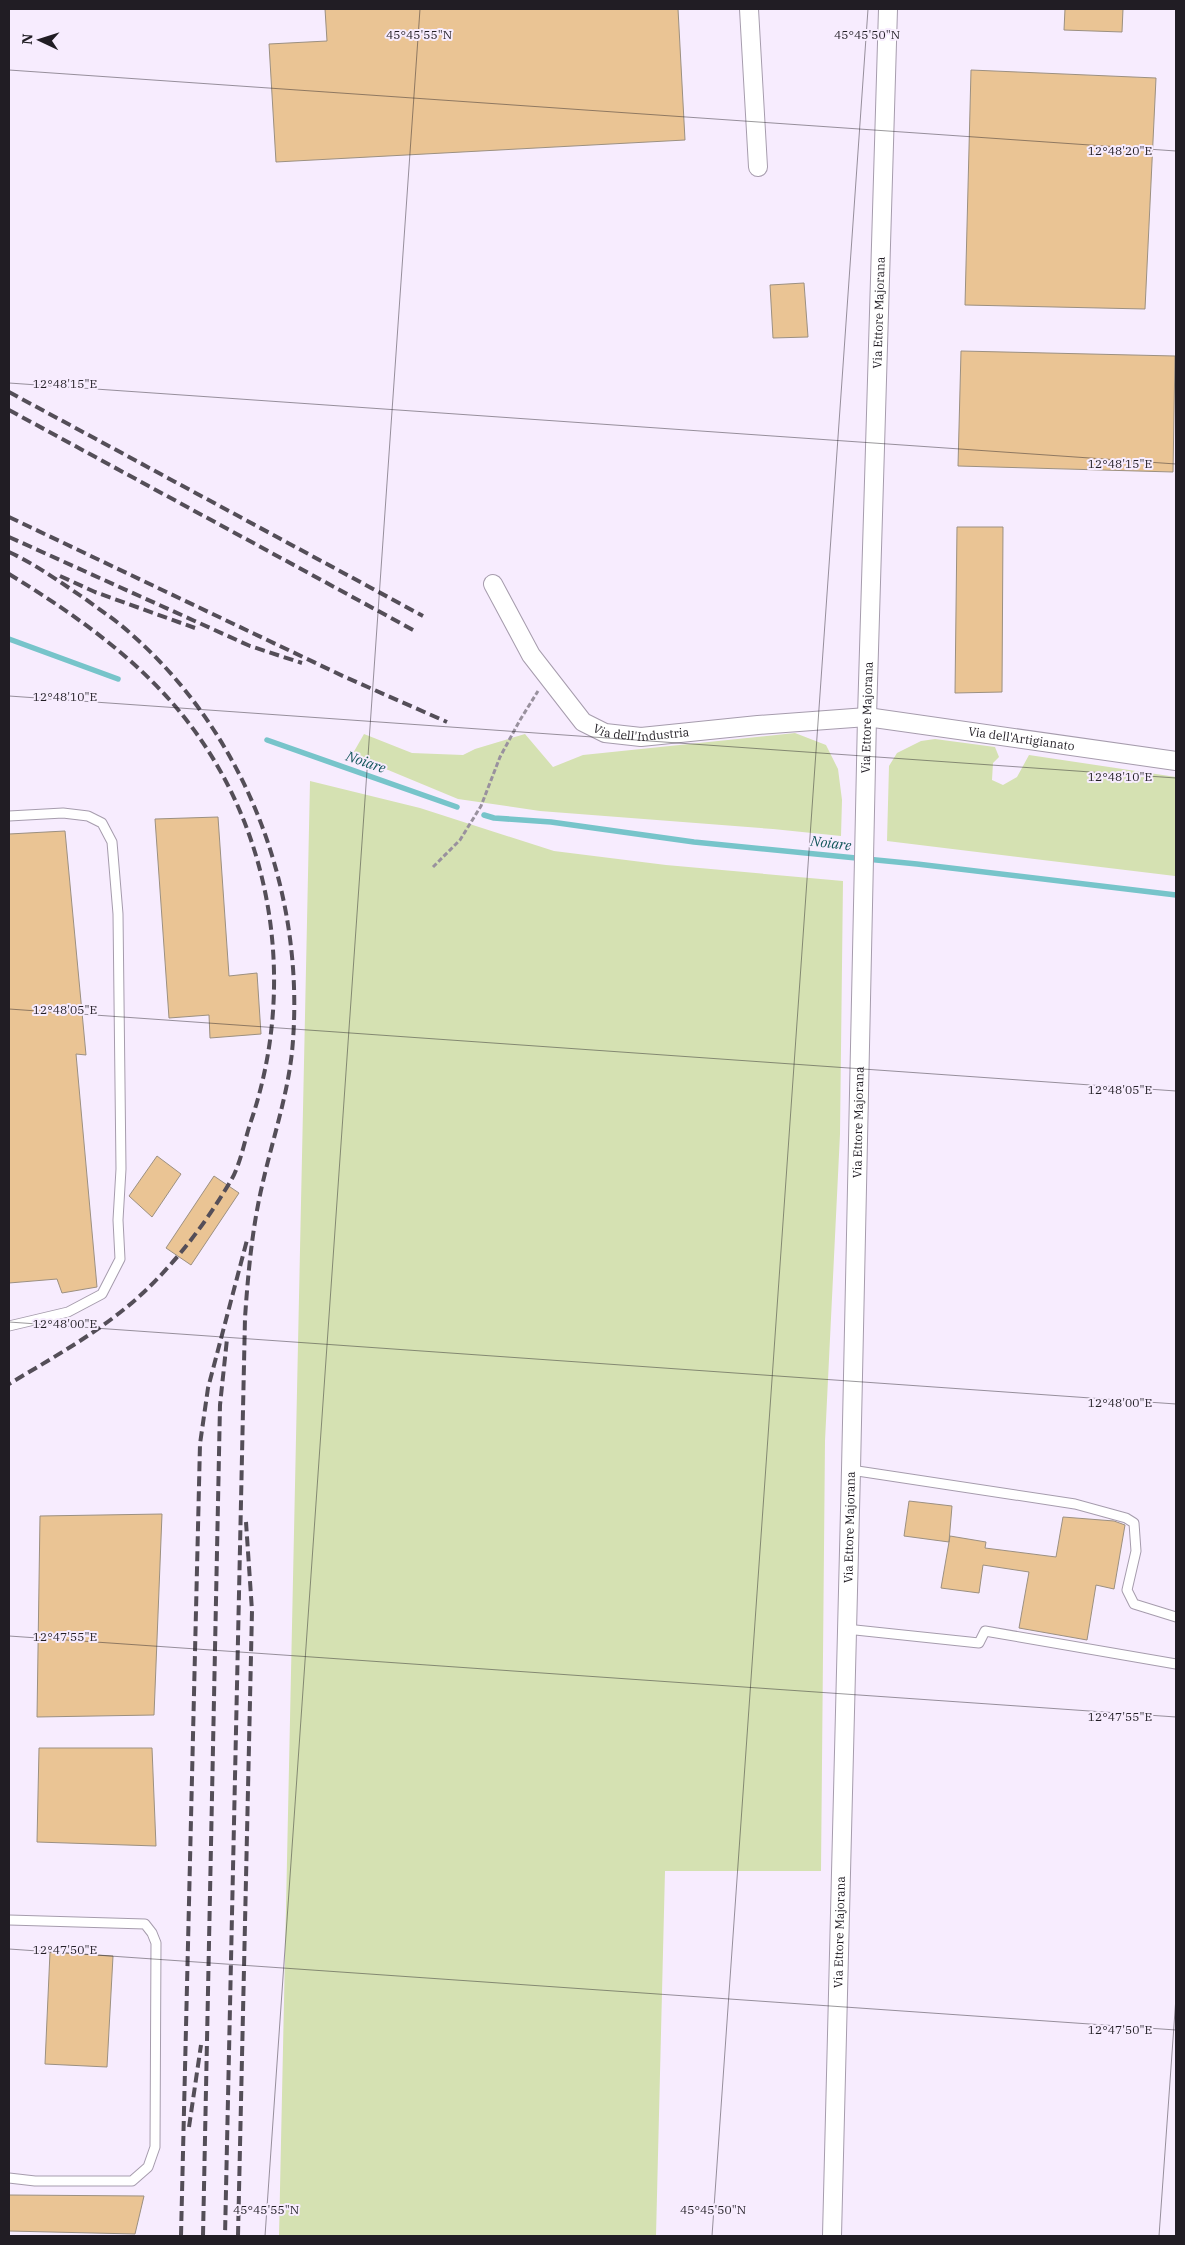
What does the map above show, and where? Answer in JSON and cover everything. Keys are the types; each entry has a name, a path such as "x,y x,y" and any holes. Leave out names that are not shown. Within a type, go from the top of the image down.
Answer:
{"street":[{"path":"748,9 758,167"},
{"name":"Via Ettore Majorana","path":"832,2236 851,1470 866,717 888,9"},
{"name":"Via dell'Industria","path":"493,584 531,655 549,679 583,722 605,733 641,737 758,725 866,717"},
{"name":"Via dell'Artigianato","path":"866,717 1176,761"}],"lane":[{"path":"9,816 63,813 88,816 102,823 112,842 118,914 121,1169 118,1220 120,1259 102,1294 68,1312 9,1326"},
{"path":"851,1470 1075,1504 1126,1518 1134,1523 1136,1551 1127,1590 1134,1604 1176,1617"},
{"path":"846,1629 979,1643 985,1631 1176,1664"},
{"path":"9,1920 145,1924 152,1933 156,1944 155,2146 148,2167 132,2181 35,2181 9,2178"}],"path":[{"path":"433,867 460,840 481,806 500,757 520,720 540,689 549,679"}],"green space":[{"path":"795,733 826,745 838,769 842,800 841,836 540,811 458,799 352,755 364,734 412,753 463,755 475,749 525,734 553,767 583,755"},
{"path":"935,739 995,747 999,757 993,763 992,780 1003,785 1017,777 1029,755 1176,777 1175,876 887,841 889,766 897,753 921,741"},
{"path":"310,781 420,808 554,851 666,865 843,881 840,1134 825,1441 821,1871 665,1871 656,2236 279,2236"}],"building":[{"path":"325,9 678,9 685,140 276,162 269,44 327,41"},
{"path":"1065,9 1123,9 1122,32 1064,30"},
{"path":"971,70 1156,78 1145,309 965,305"},
{"path":"804,283 808,337 773,338 770,285"},
{"path":"961,351 1175,356 1173,472 958,466"},
{"path":"957,527 1003,527 1002,692 955,693"},
{"path":"218,817 229,976 257,973 261,1034 210,1038 209,1015 169,1018 155,819"},
{"path":"65,831 86,1055 76,1054 97,1287 62,1293 57,1279 9,1283 9,834"},
{"path":"157,1156 181,1174 152,1217 129,1196"},
{"path":"214,1176 239,1193 191,1265 166,1248"},
{"path":"909,1501 952,1506 949,1542 904,1536"},
{"path":"162,1514 154,1715 37,1717 40,1516"},
{"path":"1063,1517 1114,1521 1125,1525 1114,1589 1096,1585 1087,1640 1019,1628 1029,1572 983,1565 979,1593 941,1588 950,1536 986,1542 985,1548 1056,1557"},
{"path":"39,1748 152,1748 156,1846 37,1842"},
{"path":"50,1952 113,1956 107,2067 45,2064"},
{"path":"9,2195 144,2196 135,2234 9,2231"}],"waterway":[{"name":"Noiare","path":"9,639 118,679"},
{"name":"Noiare","path":"267,740 457,807"},
{"name":"Noiare","path":"484,815 494,818 551,822 694,842 917,864 1176,895"}],"railway":[{"path":"9,392 423,616"},
{"path":"9,410 415,631"},
{"path":"9,517 345,677 447,722"},
{"path":"9,537 250,646 302,663"},
{"path":"9,552 57,580 125,628 171,674 207,720 237,770 261,823 278,878 290,936 294,994 290,1069 256,1219 249,1268 245,1318 225,2236"},
{"path":"9,574 78,619 122,653 162,691 180,712 212,757 237,805 256,856 268,909 274,963 273,1017 265,1071 239,1162 222,1195 188,1244 169,1266 125,1309 88,1336 9,1384"},
{"path":"60,576 95,592 195,628"},
{"path":"181,2236 200,1444 208,1388 247,1240"},
{"path":"203,2236 220,1405 227,1339"},
{"path":"238,2236 252,1611 246,1522"},
{"path":"189,2127 201,2045"}]}
